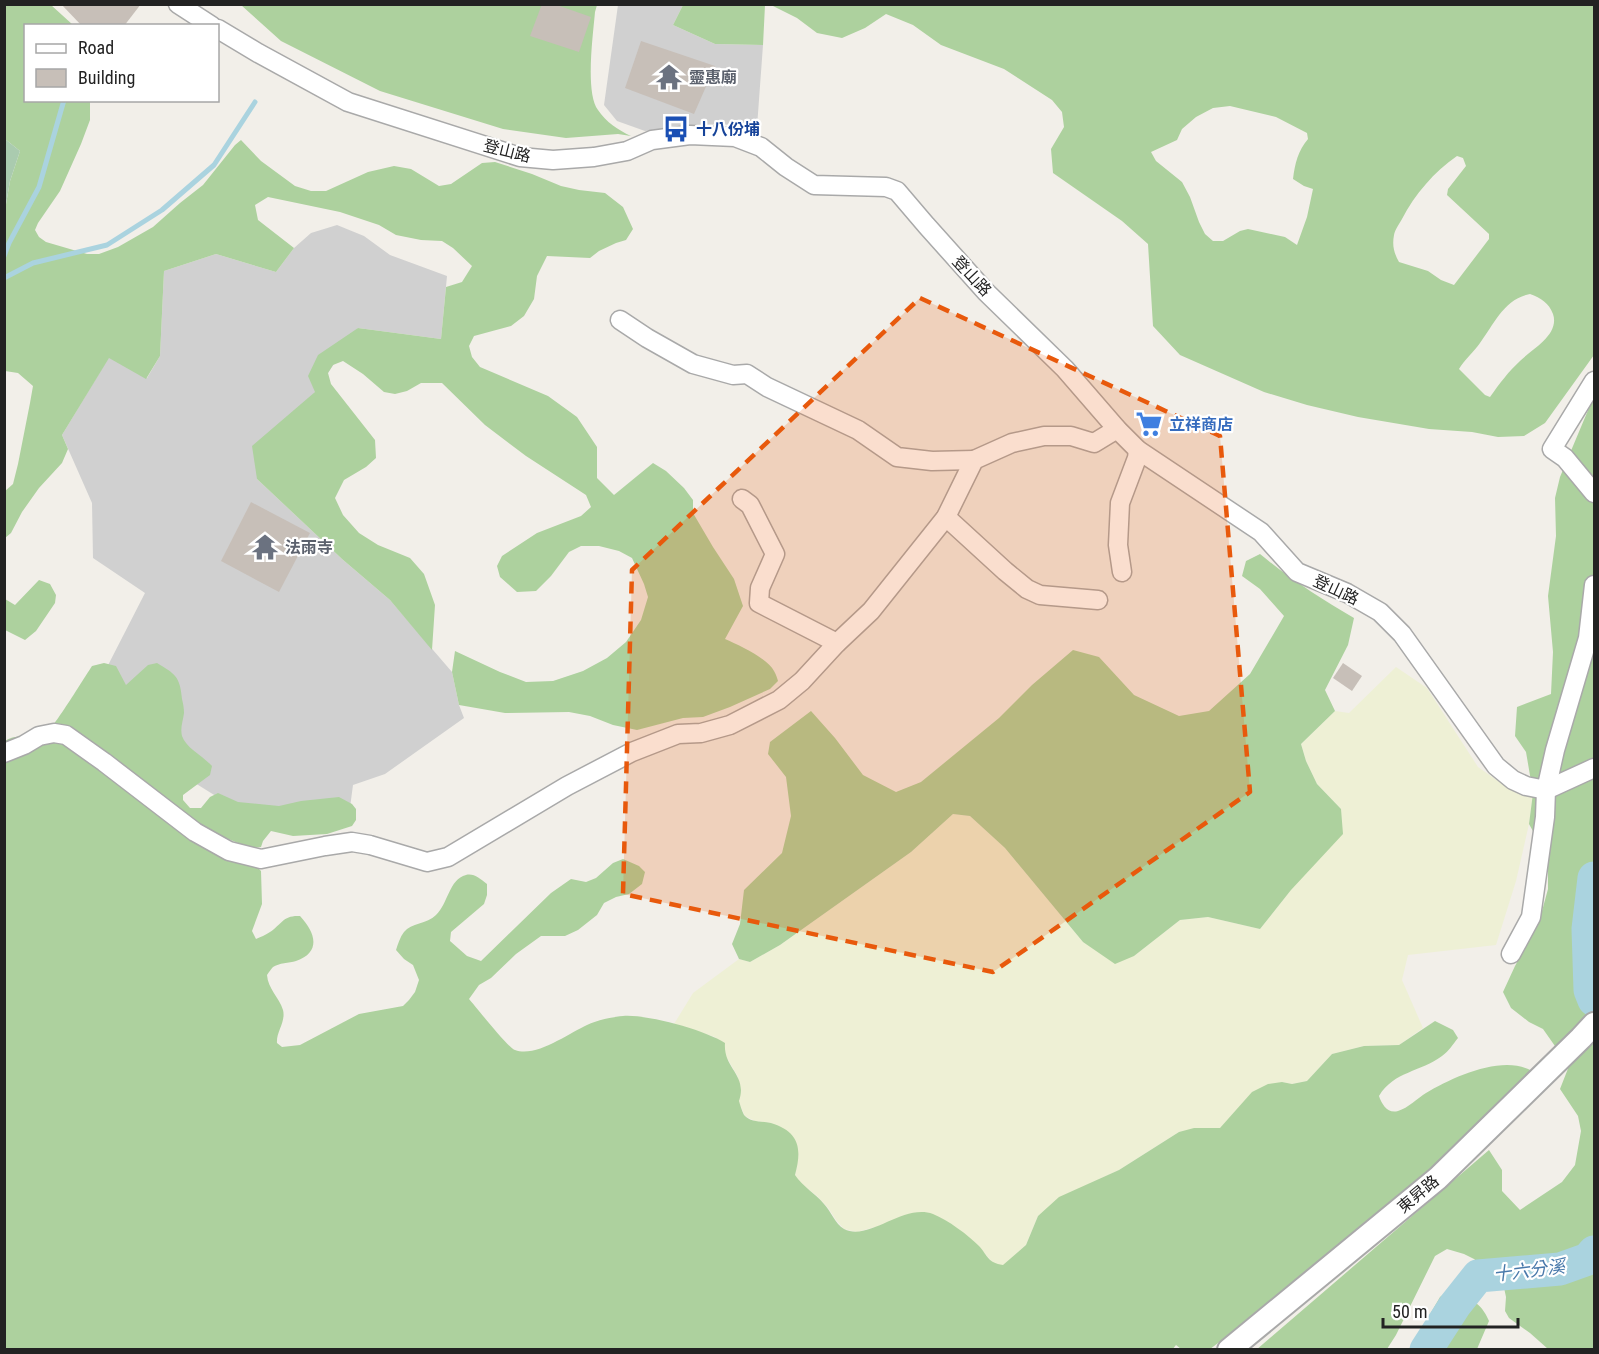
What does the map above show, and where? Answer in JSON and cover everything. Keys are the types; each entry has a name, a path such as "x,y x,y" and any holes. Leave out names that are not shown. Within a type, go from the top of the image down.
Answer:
{"street":[{"path":"178,4 209,24"},
{"name":"登山路","path":"219,30 348,102 520,157 553,160 594,157 627,151 652,140 680,136 735,137 761,147 814,185 886,187 897,191 979,283 1065,369 1138,450 1261,532 1297,573 1347,594 1380,612 1402,634 1496,766 1513,780 1526,786 1546,790"},
{"path":"620,320 693,364 733,375 747,374 767,387 858,430 897,457 932,461 974,460 1012,443 1044,436 1071,436 1094,443 1117,429"},
{"path":"1594,381 1552,449 1565,458 1594,493"},
{"path":"1122,572 1118,545 1120,503 1138,450"},
{"path":"4,753 39,736 54,733 66,735 195,832 229,851 261,859 352,842 427,862 448,857 567,786 632,752 678,734 701,733 730,724 779,700 802,681 871,611 946,517 974,460"},
{"path":"742,499 750,505 775,554 760,588 759,603 837,643"},
{"path":"946,517 1028,589 1040,595 1098,600"},
{"path":"1511,954 1531,917 1545,817 1546,790 1555,750 1588,638 1594,585"},
{"path":"1546,790 1594,768"},
{"name":"東昇路","path":"1229,1350 1438,1178 1594,1024"}],"highlighted area":[{"path":"920,298 1220,436 1250,792 993,972 623,894 632,570"}],"shaded area":[{"path":"618,5 683,5 673,25 715,44 763,45 757,127 718,124 645,131 617,121 604,105"},
{"name":"法雨寺","path":"337,225 364,236 390,255 447,276 441,339 358,328 257,479 342,559 390,600 452,672 464,718 385,774 353,785 349,815 243,813 91,718 103,675 145,593 93,558 92,503 62,435 109,357 147,378 160,356 164,271 216,254 276,272 294,248 311,233"}],"green space":[{"path":"5,5 51,5 72,24 24,24 24,102 90,102 90,120 60,191 35,230 46,242 87,254 99,254 118,247 153,227 203,185 241,140 261,161 295,186 311,191 326,191 368,172 394,166 411,169 439,186 451,184 482,163 495,162 561,186 605,193 623,207 633,229 626,240 599,251 590,258 547,256 537,276 534,299 524,316 511,326 474,336 469,346 472,357 480,367 548,396 577,417 597,447 597,478 614,495 653,463 666,471 684,488 693,500 693,513 734,579 743,606 725,639 765,661 774,671 778,681 770,689 703,717 683,718 637,730 569,712 505,713 459,705 452,672 455,651 526,682 553,681 583,671 607,658 626,642 641,620 648,597 644,584 632,558 619,551 599,546 581,546 569,552 536,591 517,592 500,577 497,566 502,556 537,533 581,516 591,507 586,495 526,456 485,425 442,383 421,383 407,391 395,394 384,392 343,361 333,365 328,373 331,384 375,440 376,458 344,480 335,498 343,515 359,533 378,545 410,558 424,574 435,605 432,650 390,600 342,559 257,479 252,446 315,392 308,376 318,355 358,328 441,339 446,287 462,282 472,266 442,241 396,235 379,225 340,212 268,197 255,205 258,220 294,248 276,272 216,254 164,271 160,356 146,379 109,358 62,435 68,449 62,463 39,488 11,533 5,538 4,492 13,484 33,386 18,373 5,371 5,210 10,181 20,151 5,139"},
{"path":"241,5 597,5 591,63 594,102 609,122 631,136 618,134 566,138 503,129 380,91 281,41"},
{"path":"683,5 765,5 763,45 715,44 673,25"},
{"path":"771,5 1594,5 1594,355 1545,423 1524,436 1498,437 1472,432 1429,429 1358,417 1264,392 1180,355 1153,326 1148,244 1122,221 1053,173 1051,149 1064,127 1062,112 1052,100 1004,69 941,45 913,25 886,14 865,28 842,38 817,33 797,18","holes":["1230,106 1276,117 1307,133 1308,139 1298,158 1293,179 1313,189 1307,217 1297,245 1285,237 1248,229 1223,241 1213,241 1205,234 1182,182 1156,161 1151,152 1177,140 1182,129 1196,117 1213,108","1457,156 1463,158 1466,166 1448,189 1447,195 1489,234 1489,239 1454,285 1428,271 1399,262 1393,246 1395,231 1413,201 1433,176","1530,294 1547,304 1553,314 1552,329 1544,341 1512,369 1490,397 1485,395 1459,369 1500,313 1521,297"]},
{"path":"5,139 20,151 10,181 5,210"},
{"path":"1594,396 1594,1349 1548,1349 1509,1318 1505,1311 1506,1297 1503,1283 1474,1259 1447,1249 1435,1256 1387,1349 1256,1350 1489,1150 1502,1170 1502,1191 1520,1210 1562,1182 1575,1165 1581,1131 1578,1116 1560,1089 1569,1066 1543,1029 1529,1022 1511,1008 1503,992 1539,922 1548,889 1548,858 1529,824 1533,793 1526,752 1515,736 1517,707 1551,694 1553,652 1548,596 1556,536 1555,498 1560,477"},
{"path":"1260,554 1306,588 1354,618 1348,645 1325,690 1335,711 1301,744 1317,784 1341,809 1343,834 1291,890 1260,929 1208,917 1180,920 1134,956 1115,964 1083,942 1005,848 970,816 953,814 911,852 780,945 750,962 739,959 732,944 740,924 744,890 782,853 791,816 786,777 768,754 770,742 811,711 863,775 896,792 921,782 999,718 1032,685 1073,650 1099,657 1134,695 1179,716 1209,711 1250,674 1284,616 1260,589 1242,576 1246,561"},
{"path":"39,580 50,584 56,595 55,603 36,631 25,640 5,630 5,599 15,605"},
{"path":"104,663 116,666 126,685 148,665 157,663 176,676 184,709 182,736 191,748 212,766 210,775 183,795 183,800 190,808 201,808 210,797 218,793 238,802 279,806 339,797 356,809 356,820 352,826 327,834 293,836 271,831 261,847 250,848 202,828 261,871 262,904 252,931 256,939 294,916 300,916 312,935 313,947 310,952 296,961 275,966 267,975 269,985 284,1014 277,1039 277,1043 282,1047 300,1045 359,1014 403,1006 415,992 419,980 413,965 396,950 400,938 407,929 436,915 460,877 469,875 479,878 487,884 487,895 484,904 451,932 450,941 467,956 481,961 551,893 571,879 586,882 596,878 613,863 623,859 639,866 645,872 642,884 629,894 604,903 597,915 578,930 565,936 541,936 516,954 491,978 479,985 469,999 511,1048 523,1052 552,1044 595,1022 623,1016 676,1024 725,1043 725,1052 740,1084 739,1101 744,1115 753,1121 771,1123 788,1131 798,1149 795,1175 827,1207 838,1224 854,1232 864,1231 910,1214 922,1212 933,1214 969,1237 991,1261 1003,1265 1026,1245 1038,1216 1059,1197 1119,1170 1179,1132 1194,1128 1220,1128 1252,1092 1268,1084 1282,1082 1292,1084 1307,1081 1332,1054 1364,1046 1399,1045 1435,1021 1453,1030 1458,1038 1449,1050 1434,1061 1392,1081 1385,1088 1379,1096 1386,1108 1391,1111 1405,1108 1437,1087 1478,1070 1507,1065 1520,1066 1532,1071 1449,1155 1347,1243 1284,1289 1210,1349 1181,1349 1176,1345 1172,1350 5,1349 4,742 14,737 33,738 44,735 61,715 92,666"},
{"path":"1396,667 1427,688 1478,767 1508,788 1533,793 1529,824 1516,881 1496,945 1408,955 1402,980 1423,1028 1399,1045 1364,1046 1332,1054 1307,1081 1292,1084 1282,1082 1220,1128 1179,1132 1119,1170 1093,1182 1038,1216 1026,1245 1003,1266 994,1264 979,1247 875,1227 857,1232 844,1229 829,1209 800,1183 795,1175 797,1166 788,1132 771,1123 755,1121 745,1116 738,1101 738,1077 715,1037 674,1024 693,993 739,959 750,962 780,945 911,852 953,814 970,816 1005,848 1083,942 1134,956 1180,920 1208,917 1260,929 1291,890 1341,809 1317,784 1301,744 1335,711 1349,713"},
{"path":"1449,1290 1468,1298 1486,1314 1489,1321 1477,1349 1410,1349 1440,1297"}],"building":[{"path":"61,4 141,4 126,24 80,24"},
{"path":"542,4 554,4 591,17 579,52 530,36"},
{"name":"靈惠廟","path":"641,41 715,66 694,114 625,88"},
{"name":"法雨寺","path":"251,502 310,533 279,592 221,561"},
{"path":"1343,663 1362,676 1352,691 1333,678"}],"waterway":[{"path":"4,256 39,187 63,102"},
{"path":"4,278 33,263 107,245 162,210 214,165 255,102"},
{"path":"1594,878 1588,929 1590,990 1594,1000"},
{"name":"十六分溪","path":"1426,1350 1455,1305 1478,1276 1560,1269 1588,1259 1594,1252"}],"place":[{"name":"靈惠廟","path":"669,77"},
{"name":"十八份埔","path":"676,129"},
{"name":"立祥商店","path":"1149,424"},
{"name":"法雨寺","path":"265,547"}]}
